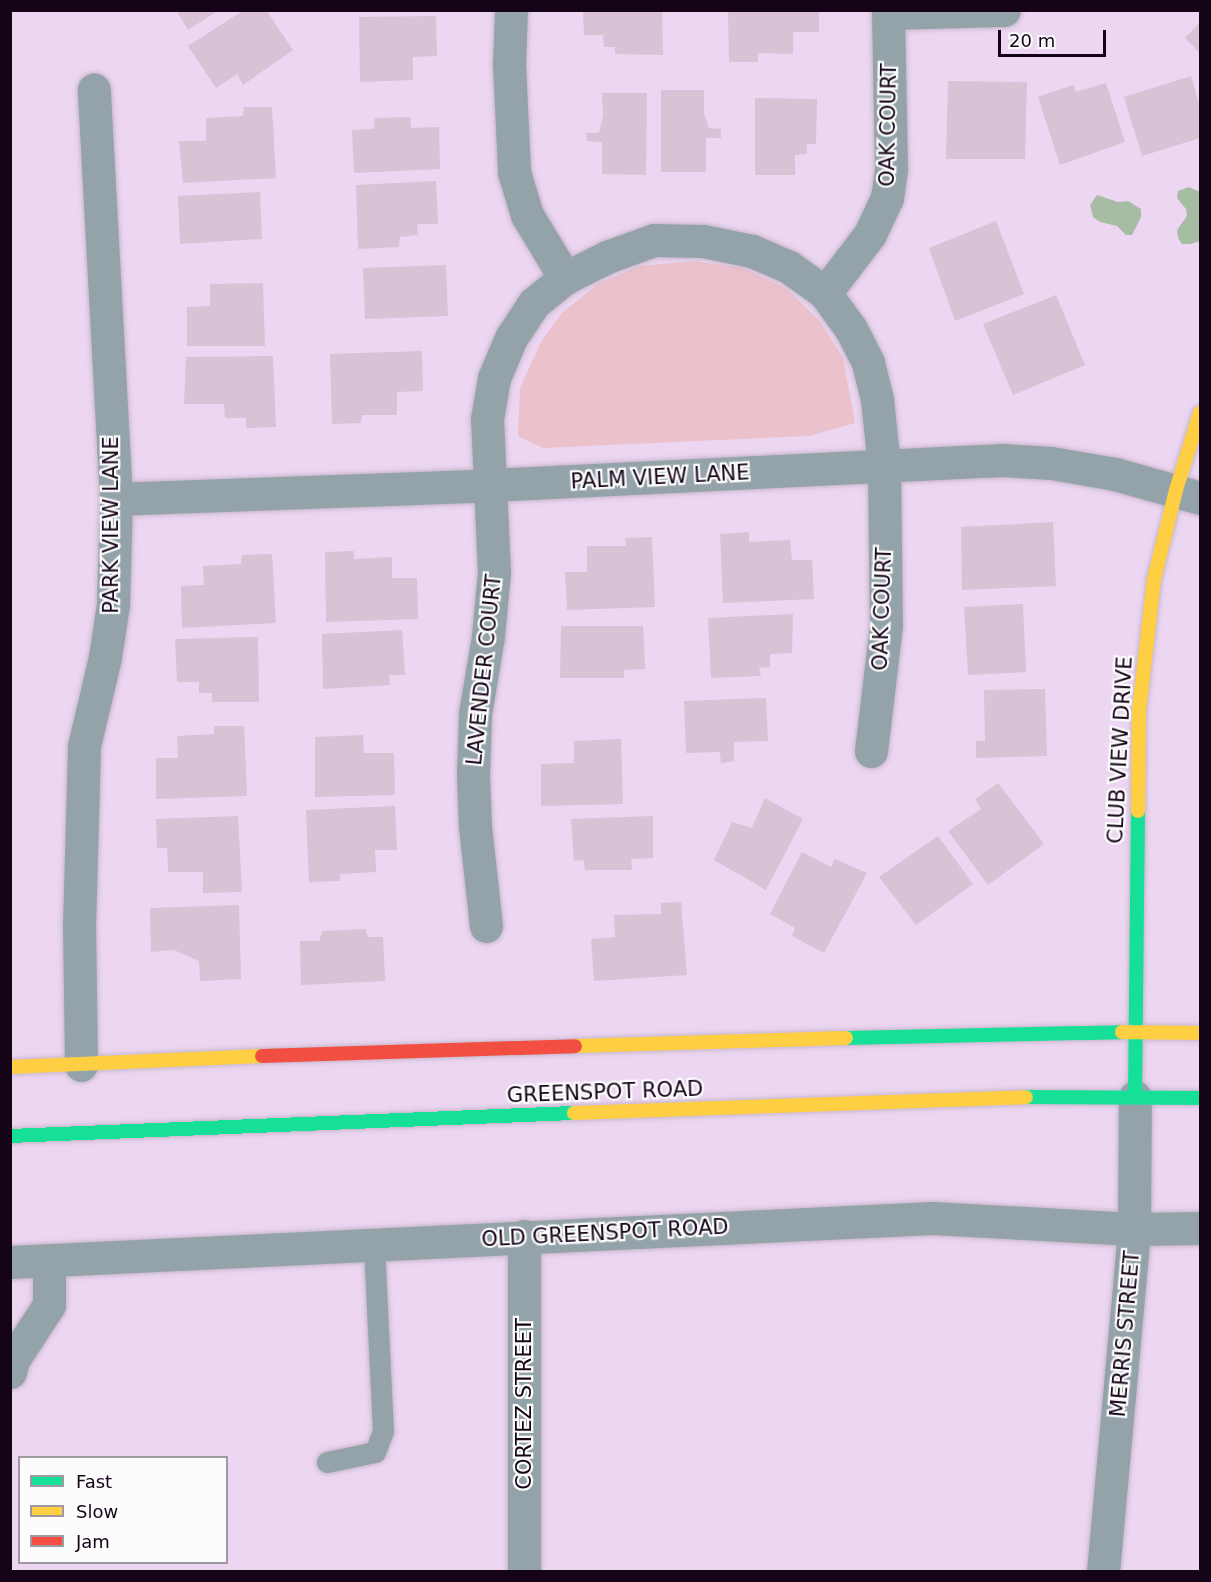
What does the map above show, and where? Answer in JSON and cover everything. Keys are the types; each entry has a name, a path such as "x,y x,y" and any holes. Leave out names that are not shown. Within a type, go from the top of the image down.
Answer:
{"main road":[{"name":"CLUB VIEW DRIVE","path":"1135,1097 1138,711 1154,579 1188,494 1200,413"},
{"path":"10,1067 322,1054 1074,1030 1200,1033"},
{"name":"GREENSPOT ROAD","path":"10,1136 879,1101 1200,1098"}],"street":[{"path":"511,10 510,64 514,172 527,215 565,278"},
{"path":"888,12 1004,10"},
{"name":"OAK COURT","path":"825,294 870,234 887,198 891,170 888,12"},
{"name":"PARK VIEW LANE","path":"81,1065 79,927 84,746 105,657 113,605 116,499 94,90"},
{"name":"OAK COURT","path":"565,278 607,257 654,240 703,240 752,251 789,267 825,294 850,329 868,363 877,399 884,466 886,625 871,751"},
{"name":"LAVENDER COURT","path":"486,926 475,827 473,775 475,714 488,636 494,572 488,419 494,378 512,338 534,303 565,278"},
{"name":"PALM VIEW LANE","path":"116,499 491,485 1003,460 1051,463 1115,474 1188,494"},
{"name":"MERRIS STREET","path":"1104,1572 1134,1229 1135,1097"},
{"name":"OLD GREENSPOT ROAD","path":"10,1262 49,1262 524,1236 932,1218 1134,1229 1200,1228"},
{"name":"CORTEZ STREET","path":"524,1236 524,1572"},
{"path":"10,1371 13,1360 49,1305 49,1262"}],"lane":[{"path":"327,1462 375,1452 383,1431 374,1244"}],"shaded area":[{"path":"1189,187 1200,192 1200,241 1182,244 1177,230 1187,216 1186,209 1177,198 1178,191"},
{"path":"1097,195 1118,202 1128,201 1141,209 1141,217 1132,235 1126,235 1117,226 1100,222 1093,217 1090,205"},
{"path":"692,261 743,268 787,289 820,321 843,358 855,423 809,436 543,448 518,436 520,388 541,342 563,312 598,284 639,266"}],"building":[{"path":"176,10 219,10 188,30"},
{"path":"244,10 266,10 293,50 243,85 237,74 216,88 188,46"},
{"path":"583,10 662,10 663,55 615,54 615,47 604,47 603,35 584,35"},
{"path":"728,10 819,10 819,32 793,32 793,54 758,53 758,62 729,62"},
{"path":"436,16 437,56 413,57 413,80 360,82 359,17"},
{"path":"1200,22 1200,53 1185,38"},
{"path":"1191,76 1200,107 1200,138 1142,156 1124,97"},
{"path":"948,81 1027,82 1025,159 946,159"},
{"path":"1106,83 1125,142 1060,165 1038,97 1073,85 1076,92"},
{"path":"661,90 704,90 704,114 709,128 721,129 721,138 706,138 706,172 661,172"},
{"path":"602,93 647,93 646,175 602,174 602,142 587,141 586,133 599,133 603,115"},
{"path":"755,98 817,99 816,144 807,144 807,154 795,155 795,175 755,175"},
{"path":"244,107 272,107 276,178 183,183 179,141 206,141 206,118 243,116"},
{"path":"410,117 411,128 439,127 440,169 354,173 352,130 374,129 375,118"},
{"path":"436,181 438,224 417,224 418,235 400,237 399,247 358,249 356,185"},
{"path":"260,192 262,239 180,244 178,196"},
{"path":"996,221 1024,294 955,321 929,248"},
{"path":"446,265 448,316 365,319 363,268"},
{"path":"263,283 265,346 187,346 187,307 210,306 210,284"},
{"path":"1056,295 1085,365 1013,395 983,324"},
{"path":"422,351 423,391 397,392 397,415 362,415 361,423 332,424 330,354"},
{"path":"273,356 276,427 246,428 246,418 225,418 224,404 184,404 186,357"},
{"path":"1053,522 1056,586 962,590 961,527"},
{"path":"749,532 749,542 790,540 792,560 812,560 814,599 723,603 720,534"},
{"path":"652,537 655,607 567,610 565,572 587,572 587,546 626,546 625,538"},
{"path":"354,551 354,559 392,557 392,578 417,578 418,619 326,622 325,552"},
{"path":"272,554 276,623 182,628 181,586 204,585 203,566 241,564 242,555"},
{"path":"1023,604 1026,672 968,675 964,607"},
{"path":"793,614 792,653 770,654 770,667 759,668 761,676 711,678 708,618"},
{"path":"561,626 643,626 645,669 624,670 624,678 560,678"},
{"path":"402,630 405,675 389,675 390,685 323,689 322,634"},
{"path":"258,637 259,702 212,702 212,693 199,693 199,682 177,682 175,639"},
{"path":"1045,689 1047,756 976,758 976,741 985,741 984,690"},
{"path":"766,698 768,741 734,742 734,761 721,763 720,752 686,753 684,701"},
{"path":"214,726 244,726 247,796 156,799 156,758 178,758 177,736 214,734"},
{"path":"363,735 364,753 394,753 395,795 315,797 315,737"},
{"path":"621,739 623,804 541,806 541,764 574,763 574,741"},
{"path":"998,783 1044,844 988,885 948,831 981,809 975,799"},
{"path":"765,798 803,819 766,890 714,860 732,822 752,828"},
{"path":"395,806 397,850 375,850 376,872 340,874 340,881 309,882 306,810"},
{"path":"238,816 242,892 203,893 203,872 168,872 167,848 157,848 156,819"},
{"path":"653,816 653,858 631,859 632,870 585,870 584,860 574,861 571,819"},
{"path":"938,836 973,884 916,925 879,877"},
{"path":"802,852 831,867 835,859 867,873 824,953 792,936 795,928 770,914"},
{"path":"681,902 687,975 594,981 591,939 615,937 614,915 661,914 661,903"},
{"path":"239,905 241,979 200,981 199,961 174,950 151,952 150,908"},
{"path":"365,929 368,937 383,937 385,981 301,985 300,941 319,941 323,931"}],"traffic: fast":[{"path":"1135,1097 1138,811"},
{"path":"846,1038 1122,1032"},
{"path":"1026,1097 1200,1098"},
{"path":"10,1136 574,1113"}],"traffic: slow":[{"path":"1138,811 1139,711 1154,579 1176,490 1200,413"},
{"path":"1122,1032 1200,1033"},
{"path":"575,1046 846,1038"},
{"path":"10,1067 262,1056"},
{"path":"574,1113 1026,1097"}],"traffic: jam":[{"path":"262,1056 575,1046"}]}
